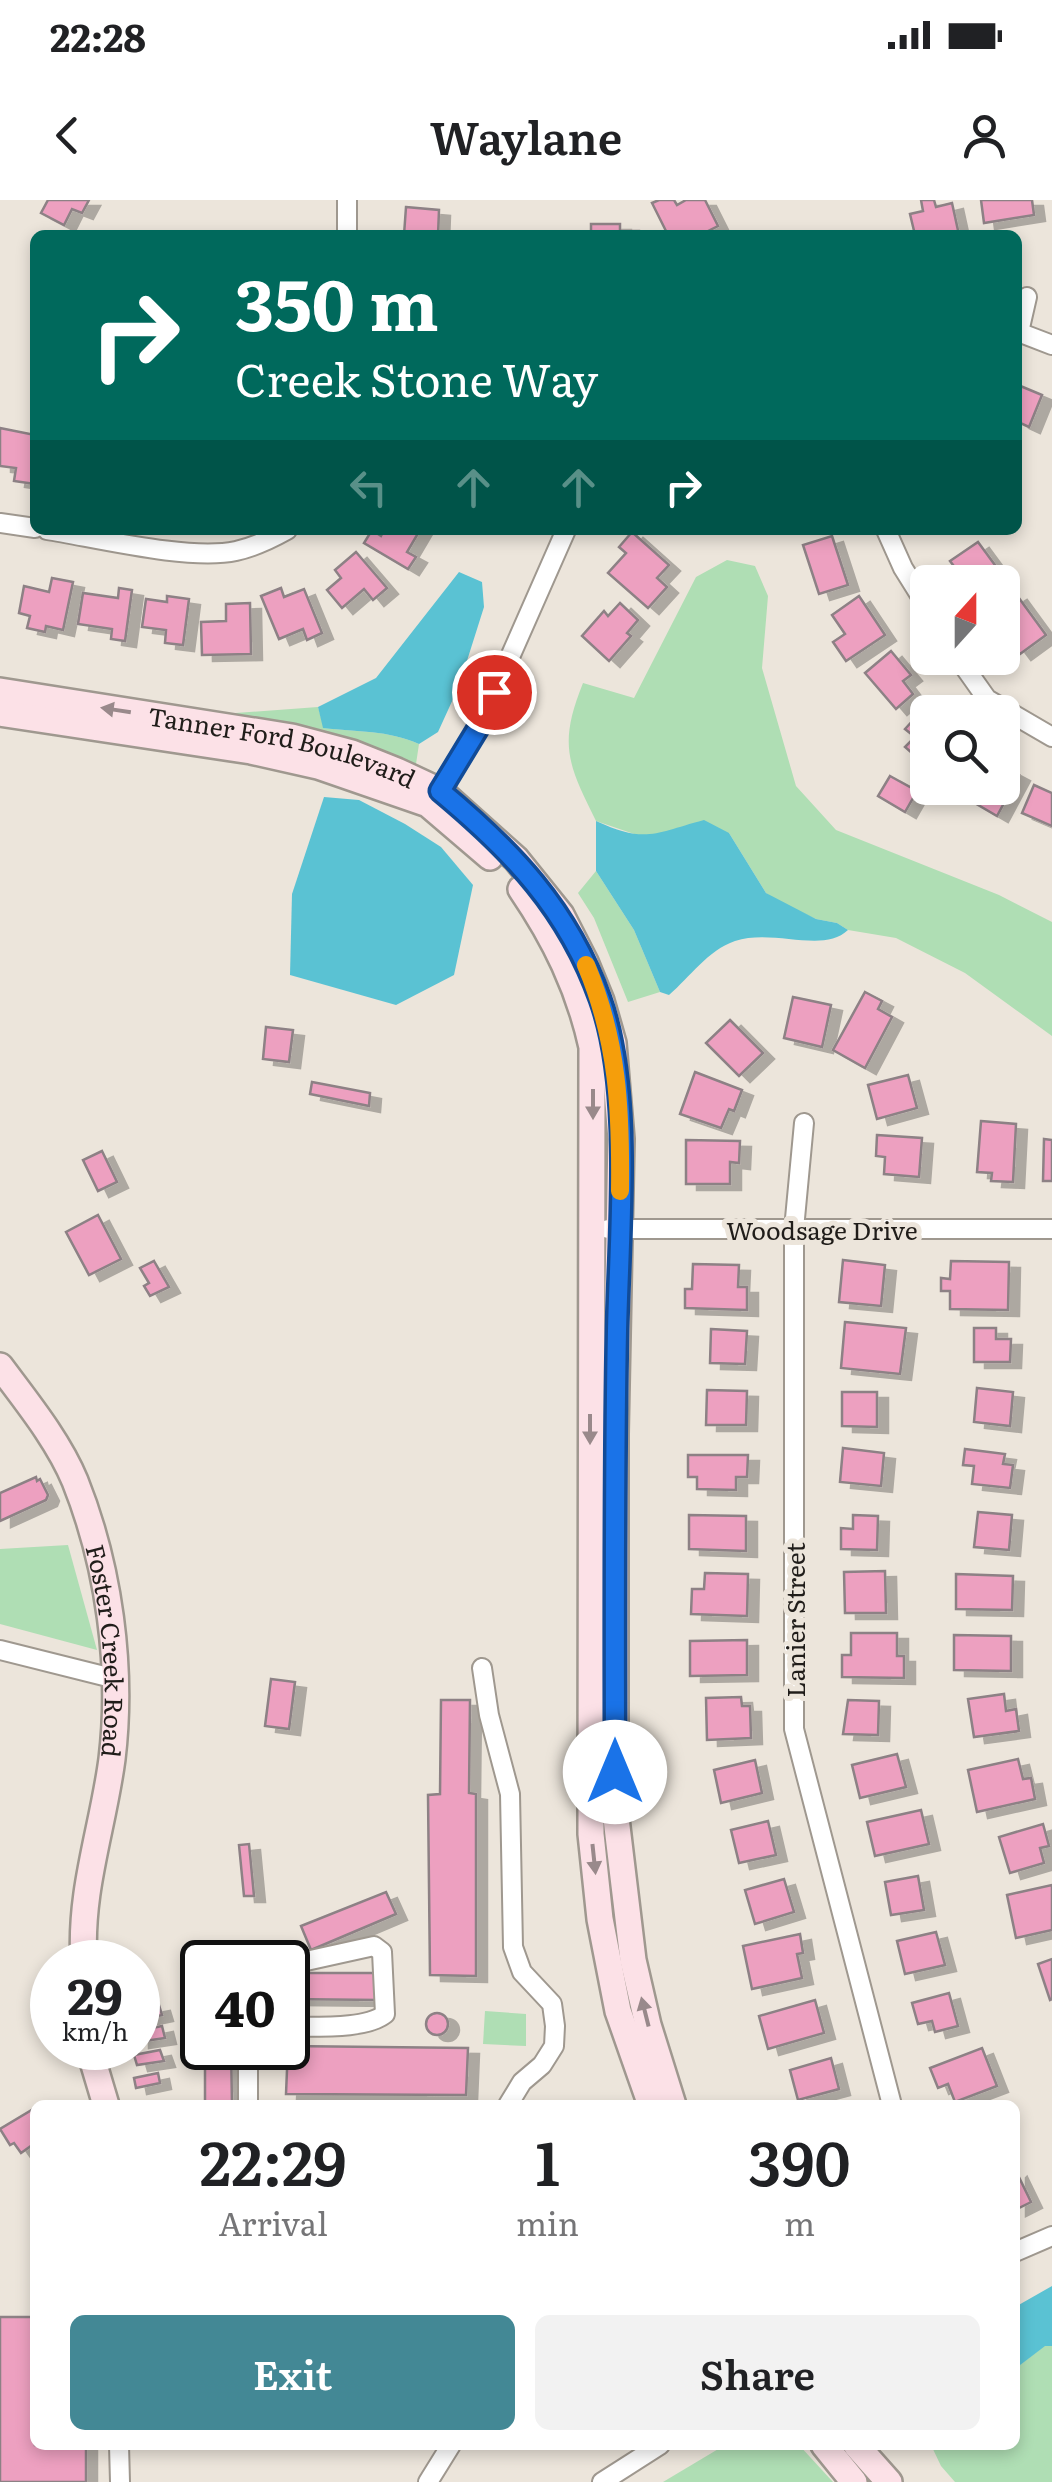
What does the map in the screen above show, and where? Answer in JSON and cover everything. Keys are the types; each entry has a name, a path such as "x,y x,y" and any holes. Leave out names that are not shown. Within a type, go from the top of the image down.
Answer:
{"street":[{"path":"347,200 347,230"},
{"path":"1022,316 1027,297"},
{"path":"1022,334 1052,346"},
{"path":"0,522 30,527"},
{"path":"78,535 198,554 233,552 278,535"},
{"path":"434,798 480,725 564,535"},
{"path":"888,535 910,579"},
{"path":"970,675 987,699 1052,737"},
{"name":"Tanner Ford Boulevard","path":"0,692 292,737 352,753 434,798 516,859 561,914 601,1001 613,1043 621,1139 615,1434 616,1810 633,1960 671,2100"},
{"name":"Tanner Ford Boulevard","path":"0,713 251,751 434,798 518,885 566,963 584,1011 592,1047 591,1834 600,1919 618,2011 650,2100"},
{"name":"Lanier Street","path":"804,1123 794,1229 794,1729 891,2100"},
{"name":"Woodsage Drive","path":"592,1229 1052,1229"},
{"name":"Foster Creek Road","path":"0,1366 36,1415 74,1478 103,1574 116,1679 112,1760 90,1861 82,1940"},
{"path":"0,1650 116,1679"},
{"path":"482,1668 488,1715 510,1794 513,1947 522,1972 552,2004 555,2026 554,2046 542,2066 522,2082 511,2100"},
{"path":"310,1960 374,1946 382,1952 384,2014 378,2020 358,2024 310,2026"},
{"path":"93,2070 104,2100"},
{"path":"248,2070 248,2100"},
{"path":"1020,2250 1052,2236"},
{"path":"119,2450 120,2482"},
{"path":"428,2482 448,2450"},
{"path":"602,2482 652,2450"},
{"path":"828,2450 854,2482"},
{"path":"860,2450 889,2482"}],"green space":[{"path":"727,560 755,566 768,596 762,668 796,786 836,830 999,895 1052,922 1052,1036 965,973 896,938 848,930 777,901 766,893 729,833 671,831 656,836 637,835 596,821 570,754 571,723 583,683 634,698 696,577"},
{"path":"318,707 324,728 384,734 419,744 416,764 354,742 222,714"},
{"path":"596,871 634,930 660,992 628,1002 594,918 578,893"},
{"path":"68,1545 97,1650 0,1624 0,1549"},
{"path":"485,2011 526,2014 526,2046 483,2044"},
{"path":"1045,2345 1052,2346 1052,2482 955,2482 933,2450 1020,2450 1020,2365"},
{"path":"717,2450 804,2450 833,2482 663,2482"}],"water":[{"path":"459,572 482,582 484,607 459,686 438,732 419,744 384,734 323,728 318,707 376,678"},
{"path":"324,797 359,800 405,824 441,847 473,885 454,975 396,1005 290,975 292,894"},
{"path":"704,820 729,833 766,893 816,919 837,923 848,930 825,940 765,937 735,941 708,957 669,995 660,992 634,930 596,871 596,821 627,832 650,834"},
{"path":"1052,2286 1052,2346 1045,2346 1020,2365 1020,2304"}],"building":[{"path":"48,200 89,200 82,213 72,209 64,225 41,213"},
{"path":"674,200 677,205 686,200 705,200 718,226 710,230 666,230 652,203"},
{"path":"921,200 934,200 936,207 952,203 958,230 914,230 910,214 923,211"},
{"path":"981,200 1032,200 1034,215 984,223"},
{"path":"406,207 439,210 438,230 404,230"},
{"path":"591,224 620,224 620,230 591,230"},
{"path":"1022,387 1042,395 1029,427 1022,424"},
{"path":"0,428 30,434 30,483 14,481 16,468 0,466"},
{"path":"369,535 417,535 407,552 416,557 408,569 364,543"},
{"path":"629,535 635,535 669,565 657,578 667,587 648,608 608,573 626,553 619,547"},
{"path":"832,536 848,585 819,594 803,545"},
{"path":"978,542 995,565 953,565 950,561"},
{"path":"356,552 387,588 373,600 364,589 342,608 327,590 341,578 335,570"},
{"path":"52,578 73,582 63,630 46,626 45,632 27,628 30,616 19,613 24,586 49,592"},
{"path":"119,588 132,590 125,641 111,639 112,629 78,624 83,593 118,598"},
{"path":"281,588 284,597 304,589 322,633 307,640 303,629 279,639 261,596"},
{"path":"167,596 189,599 183,645 165,643 166,630 142,627 146,599 167,602"},
{"path":"859,596 885,635 846,661 833,642 845,634 832,615"},
{"path":"1020,599 1046,635 1020,654"},
{"path":"250,603 251,654 202,655 201,622 226,621 226,604"},
{"path":"620,603 638,620 627,633 631,636 609,661 582,636 604,611 608,616"},
{"path":"891,651 911,675 903,681 913,694 896,709 865,673"},
{"path":"890,776 910,787 910,803 905,812 878,796"},
{"path":"1034,785 1052,793 1052,826 1022,813"},
{"path":"978,805 1003,805 997,816"},
{"path":"865,992 882,1001 878,1009 892,1017 865,1068 833,1050"},
{"path":"793,997 831,1005 822,1047 784,1038"},
{"path":"730,1020 763,1053 739,1076 706,1043"},
{"path":"266,1027 293,1030 289,1062 263,1059"},
{"path":"695,1072 742,1090 734,1111 729,1109 721,1128 680,1114"},
{"path":"908,1075 917,1108 877,1119 868,1085"},
{"path":"312,1082 370,1093 369,1106 310,1094"},
{"path":"981,1121 1016,1124 1013,1182 991,1181 992,1173 977,1172"},
{"path":"877,1135 922,1138 919,1177 884,1174 885,1157 876,1156"},
{"path":"1044,1139 1052,1140 1052,1181 1043,1181"},
{"path":"686,1140 740,1141 739,1163 730,1162 730,1184 686,1184"},
{"path":"102,1151 117,1182 98,1191 83,1160"},
{"path":"98,1215 121,1259 89,1275 66,1232"},
{"path":"843,1260 885,1265 881,1306 839,1302"},
{"path":"154,1261 169,1287 150,1296 144,1286 149,1283 140,1268"},
{"path":"951,1261 1009,1262 1008,1310 950,1309 950,1291 941,1291 941,1278 950,1279"},
{"path":"693,1264 739,1265 738,1287 747,1287 747,1310 685,1308 685,1289 692,1289"},
{"path":"845,1322 906,1328 900,1374 841,1368"},
{"path":"974,1328 996,1328 996,1339 1011,1339 1010,1362 974,1362"},
{"path":"711,1329 747,1331 745,1364 710,1363"},
{"path":"977,1388 1013,1392 1010,1426 974,1422"},
{"path":"707,1390 747,1391 746,1425 706,1425"},
{"path":"842,1392 877,1392 877,1427 842,1426"},
{"path":"843,1448 884,1453 881,1486 840,1482"},
{"path":"965,1449 1005,1454 1003,1464 1013,1465 1010,1488 972,1484 974,1466 963,1465"},
{"path":"688,1455 748,1455 747,1477 736,1477 736,1490 697,1489 697,1477 688,1477"},
{"path":"36,1477 48,1495 46,1500 0,1521 0,1493"},
{"path":"978,1512 1012,1515 1009,1550 974,1547"},
{"path":"689,1515 746,1516 746,1551 689,1549"},
{"path":"853,1515 878,1516 877,1550 841,1549 841,1528 853,1529"},
{"path":"885,1571 886,1613 845,1613 844,1572"},
{"path":"705,1573 748,1574 747,1616 691,1614 692,1589 704,1589"},
{"path":"956,1574 1013,1576 1012,1610 956,1609"},
{"path":"851,1633 897,1633 897,1656 904,1656 904,1678 842,1677 842,1655 851,1655"},
{"path":"954,1635 1011,1636 1011,1671 954,1670"},
{"path":"747,1640 747,1675 690,1676 690,1641"},
{"path":"271,1679 295,1682 289,1729 265,1726"},
{"path":"1004,1694 1006,1711 1016,1709 1019,1731 974,1737 968,1699"},
{"path":"741,1697 742,1706 750,1706 751,1738 707,1740 706,1698"},
{"path":"441,1700 470,1700 469,1793 476,1794 476,1976 430,1975 428,1795 440,1794"},
{"path":"848,1700 879,1701 878,1735 843,1734"},
{"path":"897,1754 906,1787 860,1798 852,1765"},
{"path":"1018,1759 1023,1779 1031,1778 1035,1799 977,1812 968,1770"},
{"path":"755,1760 762,1793 721,1803 714,1770"},
{"path":"921,1810 929,1844 875,1856 867,1822"},
{"path":"768,1821 776,1855 739,1863 731,1830"},
{"path":"1043,1824 1049,1846 1040,1848 1044,1863 1010,1873 999,1837"},
{"path":"249,1844 254,1896 244,1896 239,1845"},
{"path":"918,1876 924,1910 891,1915 885,1882"},
{"path":"784,1879 794,1912 755,1924 745,1890"},
{"path":"1052,1885 1052,1930 1016,1938 1007,1895"},
{"path":"386,1892 396,1914 311,1950 301,1926"},
{"path":"936,1932 945,1965 905,1974 897,1941"},
{"path":"800,1934 803,1953 797,1954 802,1978 752,1989 743,1946"},
{"path":"1052,1959 1052,1999 1050,2000 1038,1964"},
{"path":"310,1973 379,1973 379,2000 310,1999"},
{"path":"949,1993 958,2026 935,2032 932,2021 918,2024 912,2003"},
{"path":"815,2000 824,2033 768,2049 759,2016"},
{"path":"437,2013 445,2016 445,2032 437,2035 429,2032 426,2024 429,2016"},
{"path":"310,2046 468,2048 466,2095 286,2094 287,2070 310,2070"},
{"path":"982,2048 997,2086 954,2100 948,2084 938,2088 930,2068"},
{"path":"831,2058 839,2089 798,2100 790,2070"},
{"path":"205,2070 231,2070 232,2100 205,2100"},
{"path":"158,2073 160,2083 136,2088 134,2078"},
{"path":"30,2111 30,2147 21,2153 14,2143 10,2145 0,2129"},
{"path":"1020,2179 1031,2202 1020,2208"},
{"path":"0,2317 30,2317 30,2450 86,2450 86,2482 0,2482"}],"slow traffic":[{"path":"586,965 613,1043 621,1139 620,1191"}],"route":[{"path":"494,692 480,725 440,791 516,859 561,914 601,1001 613,1043 621,1139 615,1434 615,1772"}]}
